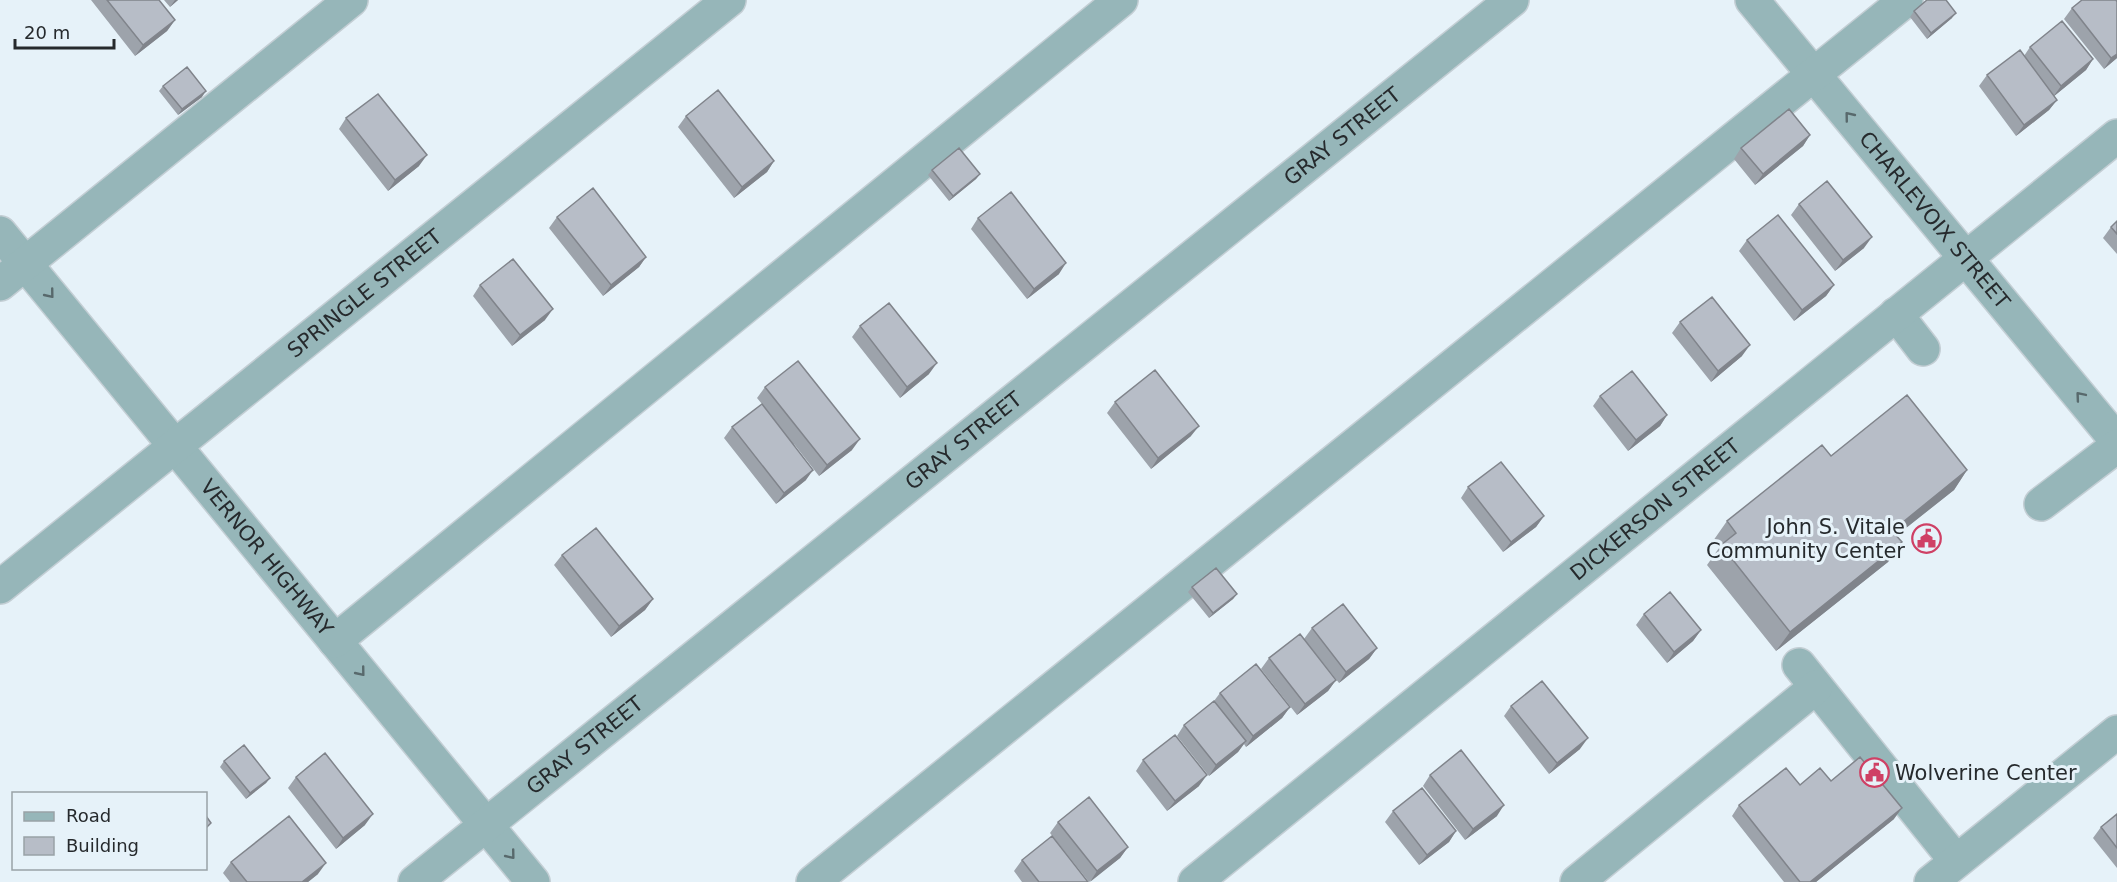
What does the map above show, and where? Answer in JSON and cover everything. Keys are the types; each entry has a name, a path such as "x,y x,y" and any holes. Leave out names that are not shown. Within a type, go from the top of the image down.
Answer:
{"street":[{"path":"0,284 351,0"},
{"name":"SPRINGLE STREET","path":"0,586 176,447 729,0"},
{"path":"335,641 1121,0"},
{"name":"GRAY STREET","path":"415,882 1512,0"},
{"name":"CHARLEVOIX STREET","path":"1752,0 2117,441"},
{"path":"813,882 1906,0"},
{"name":"DICKERSON STREET","path":"1195,882 2117,136"},
{"name":"VERNOR HIGHWAY","path":"0,233 533,882"},
{"path":"1896,314 1923,350"},
{"path":"2041,504 2117,446"},
{"path":"1577,882 1807,676 1892,770 1956,861"},
{"path":"1931,882 2117,732"}],"building":[{"path":"107,0 159,0 175,20 143,45"},
{"path":"1927,0 1946,0 1956,13 1931,33 1914,11"},
{"path":"2082,0 2116,0 2117,2 2117,54 2111,58 2072,8"},
{"path":"2062,21 2093,59 2061,86 2030,47"},
{"path":"2020,50 2057,100 2024,125 1987,75"},
{"path":"187,67 206,91 182,109 163,86"},
{"path":"718,90 774,161 742,187 686,116"},
{"path":"378,94 427,155 395,180 346,118"},
{"path":"1789,109 1810,135 1763,174 1741,148"},
{"path":"959,148 980,174 953,196 932,170"},
{"path":"1827,181 1872,237 1843,260 1799,204"},
{"path":"593,188 646,257 611,285 557,217"},
{"path":"1011,192 1066,263 1034,289 978,218"},
{"path":"1778,215 1834,285 1802,310 1747,240"},
{"path":"2117,221 2117,234 2111,227"},
{"path":"513,259 553,309 520,335 480,285"},
{"path":"1712,297 1750,345 1718,371 1680,322"},
{"path":"889,303 937,363 907,387 860,326"},
{"path":"798,361 860,439 827,465 765,387"},
{"path":"1155,370 1199,426 1158,458 1115,402"},
{"path":"1632,371 1667,415 1636,440 1600,396"},
{"path":"1907,395 1967,470 1892,531 1902,542 1790,632 1721,545 1736,533 1727,521 1822,445 1831,456"},
{"path":"762,404 813,470 784,493 732,427"},
{"path":"1501,462 1544,516 1511,542 1468,487"},
{"path":"596,528 653,599 619,626 562,555"},
{"path":"1216,568 1237,594 1213,613 1192,587"},
{"path":"1670,592 1701,630 1674,652 1644,614"},
{"path":"1343,604 1377,648 1346,672 1312,628"},
{"path":"1300,634 1336,680 1305,704 1269,658"},
{"path":"1256,664 1290,707 1253,736 1220,693"},
{"path":"1542,681 1588,738 1557,763 1511,706"},
{"path":"1214,701 1246,741 1216,765 1184,725"},
{"path":"1175,735 1207,775 1175,801 1143,760"},
{"path":"244,745 270,778 250,793 224,761"},
{"path":"1461,750 1504,805 1473,829 1430,775"},
{"path":"325,753 373,814 343,838 296,777"},
{"path":"1860,757 1902,808 1810,882 1800,882 1739,805 1786,768 1800,785 1820,768 1831,781"},
{"path":"1422,788 1456,831 1427,855 1393,811"},
{"path":"1089,797 1128,847 1097,871 1058,822"},
{"path":"2117,814 2117,848 2101,827"},
{"path":"289,816 326,863 302,882 247,882 231,862"},
{"path":"1052,836 1088,882 1039,882 1022,860"}],"place":[{"name":"John S. Vitale Community Center","path":"1926,539"},
{"name":"Wolverine Center","path":"1874,773"}]}
